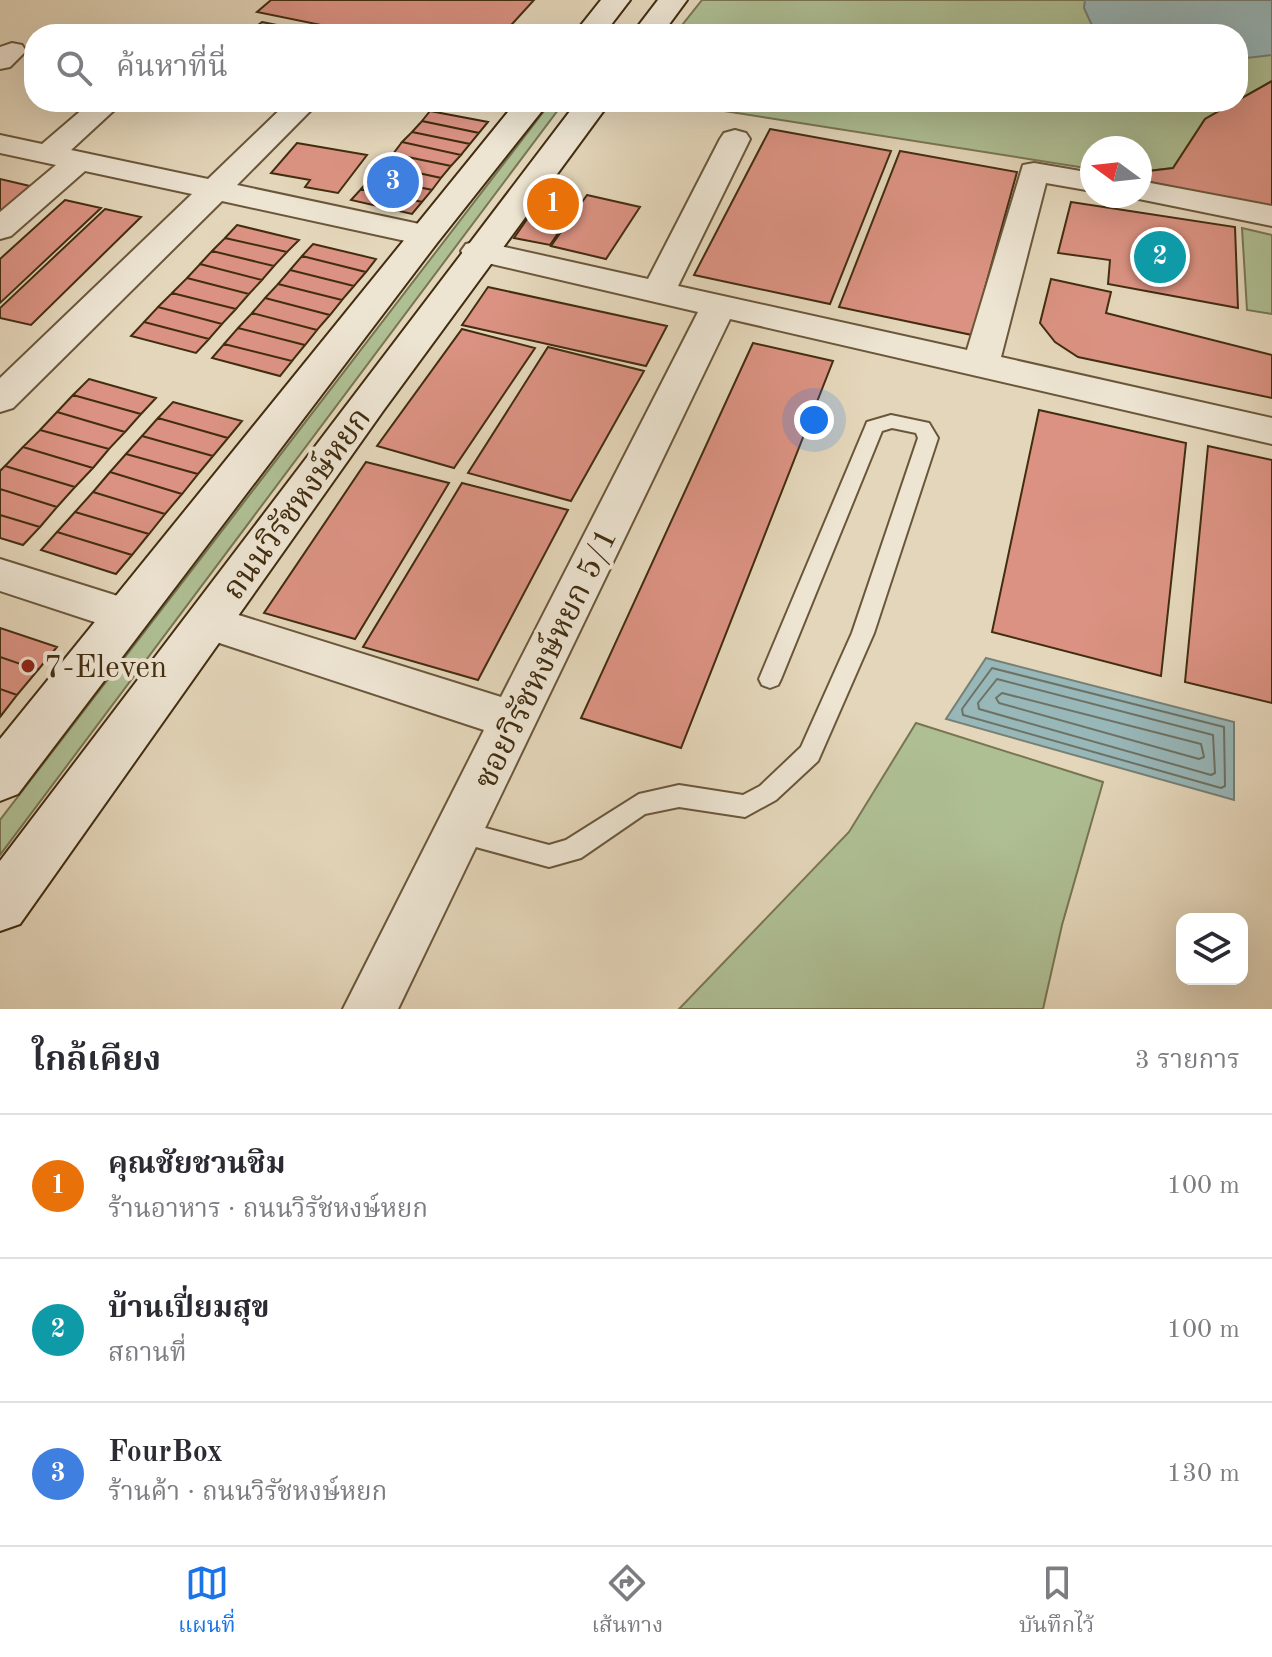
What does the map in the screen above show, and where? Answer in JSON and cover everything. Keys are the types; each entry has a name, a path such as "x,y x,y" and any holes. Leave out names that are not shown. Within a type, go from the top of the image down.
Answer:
{"main road":[{"path":"597,24 616,0"},
{"path":"655,24 673,0"},
{"name":"ถนนวิรัชหงษ์หยก","path":"0,778 424,235 525,112"},
{"name":"ถนนวิรัชหงษ์หยก","path":"0,905 210,623 478,251 586,112"}],"street":[{"path":"48,154 97,112"},
{"path":"0,399 295,112"},
{"path":"657,294 735,139"},
{"path":"0,144 424,235"},
{"path":"0,229 79,161"},
{"path":"981,364 1034,172 1080,180"},
{"path":"1152,192 1272,216"},
{"path":"478,251 1272,431"},
{"name":"ซอยวิรัชหงษ์หยก 5/1","path":"370,1009 718,307"},
{"path":"0,575 125,615"},
{"path":"210,623 514,720"}],"lane":[{"path":"459,832 549,856 572,850 639,805 679,796 745,806 768,793 810,754 863,633 928,438 922,428 891,421 874,427 770,679"}],"green space":[{"path":"702,0 1272,0 1272,81 1248,94 1248,24 683,24"},
{"path":"543,112 557,112 0,855 0,820"},
{"path":"730,112 1217,112 1205,119 1173,168 1152,171 1152,136 1080,136 1080,167"},
{"path":"1242,228 1272,235 1272,314 1247,310"},
{"path":"916,723 1103,782 1062,925 1043,1009 679,1009 849,832"}],"water":[{"path":"1085,0 1272,0 1272,55 1248,58 1248,24 1091,24 1084,8"},
{"path":"986,658 1234,722 1234,800 946,719"}],"building":[{"path":"271,0 534,0 512,24 316,24 257,12"},
{"path":"1272,81 1272,208 1152,183 1152,171 1173,168 1205,119 1217,112 1248,112 1248,95"},
{"path":"429,112 435,112 488,122 479,133 422,121"},
{"path":"422,121 479,133 470,144 412,132"},
{"path":"770,129 891,151 830,304 694,275"},
{"path":"412,132 470,144 461,155 402,142"},
{"path":"402,142 461,155 451,166 393,154"},
{"path":"297,143 367,155 338,193 305,187 310,180 271,173"},
{"path":"900,151 1017,172 972,335 839,307"},
{"path":"393,154 451,166 441,178 382,165"},
{"path":"382,165 441,178 432,190 372,177"},
{"path":"372,177 432,190 422,202 361,189"},
{"path":"0,179 30,186 0,212"},
{"path":"361,189 422,202 412,214 351,200"},
{"path":"587,195 640,207 606,259 551,246"},
{"path":"65,200 101,208 0,303 0,259"},
{"path":"1071,202 1080,203 1080,208 1110,208 1235,227 1238,308 1108,284 1110,260 1058,253"},
{"path":"105,209 141,217 31,325 0,318 0,308"},
{"path":"532,212 567,220 550,245 514,238"},
{"path":"237,225 299,240 287,252 225,238"},
{"path":"225,238 287,252 274,266 212,251"},
{"path":"313,244 376,259 366,272 302,256"},
{"path":"212,251 274,266 262,280 200,264"},
{"path":"302,256 366,272 354,286 290,270"},
{"path":"200,264 262,280 249,294 187,278"},
{"path":"290,270 354,286 342,300 278,284"},
{"path":"187,278 249,294 236,309 172,293"},
{"path":"1051,279 1111,292 1106,313 1272,355 1272,398 1078,357 1055,342 1040,323"},
{"path":"278,284 342,300 330,315 265,298"},
{"path":"488,287 667,326 646,366 462,325"},
{"path":"172,293 236,309 222,324 158,307"},
{"path":"265,298 330,315 317,330 252,313"},
{"path":"158,307 222,324 209,339 144,322"},
{"path":"252,313 317,330 305,345 238,328"},
{"path":"144,322 209,339 196,353 131,336"},
{"path":"238,328 305,345 292,361 224,344"},
{"path":"462,329 535,348 454,468 377,446"},
{"path":"753,343 833,361 681,748 581,718"},
{"path":"224,344 292,361 280,376 212,358"},
{"path":"548,347 644,371 571,501 468,473"},
{"path":"89,379 156,398 141,414 73,395"},
{"path":"73,395 141,414 125,432 57,412"},
{"path":"173,402 242,421 228,438 158,418"},
{"path":"1039,410 1186,443 1161,676 992,632"},
{"path":"57,412 125,432 109,449 40,430"},
{"path":"158,418 228,438 213,456 142,436"},
{"path":"40,430 109,449 93,468 23,447"},
{"path":"142,436 213,456 198,474 126,454"},
{"path":"1208,446 1272,460 1272,703 1185,682"},
{"path":"23,447 93,468 75,487 5,466"},
{"path":"126,454 198,474 182,494 110,472"},
{"path":"366,462 449,483 355,639 264,613"},
{"path":"5,466 75,487 57,507 0,489 0,471"},
{"path":"110,472 182,494 165,514 93,492"},
{"path":"462,483 568,510 478,680 363,647"},
{"path":"0,489 57,507 40,527 0,515"},
{"path":"93,492 165,514 149,534 75,512"},
{"path":"75,512 149,534 132,555 57,532"},
{"path":"0,515 40,527 23,545 0,538"},
{"path":"57,532 132,555 116,574 41,550"},
{"path":"0,628 57,647 38,670 0,657"},
{"path":"0,657 38,670 17,695 0,689"},
{"path":"0,689 17,695 0,717"}],"place":[{"name":"FourBox","path":"393,182"},
{"name":"คุณชัยชวนชิม","path":"553,204"},
{"name":"บ้านเปี่ยมสุข","path":"1160,257"},
{"name":"7-Eleven","path":"28,666"}]}
